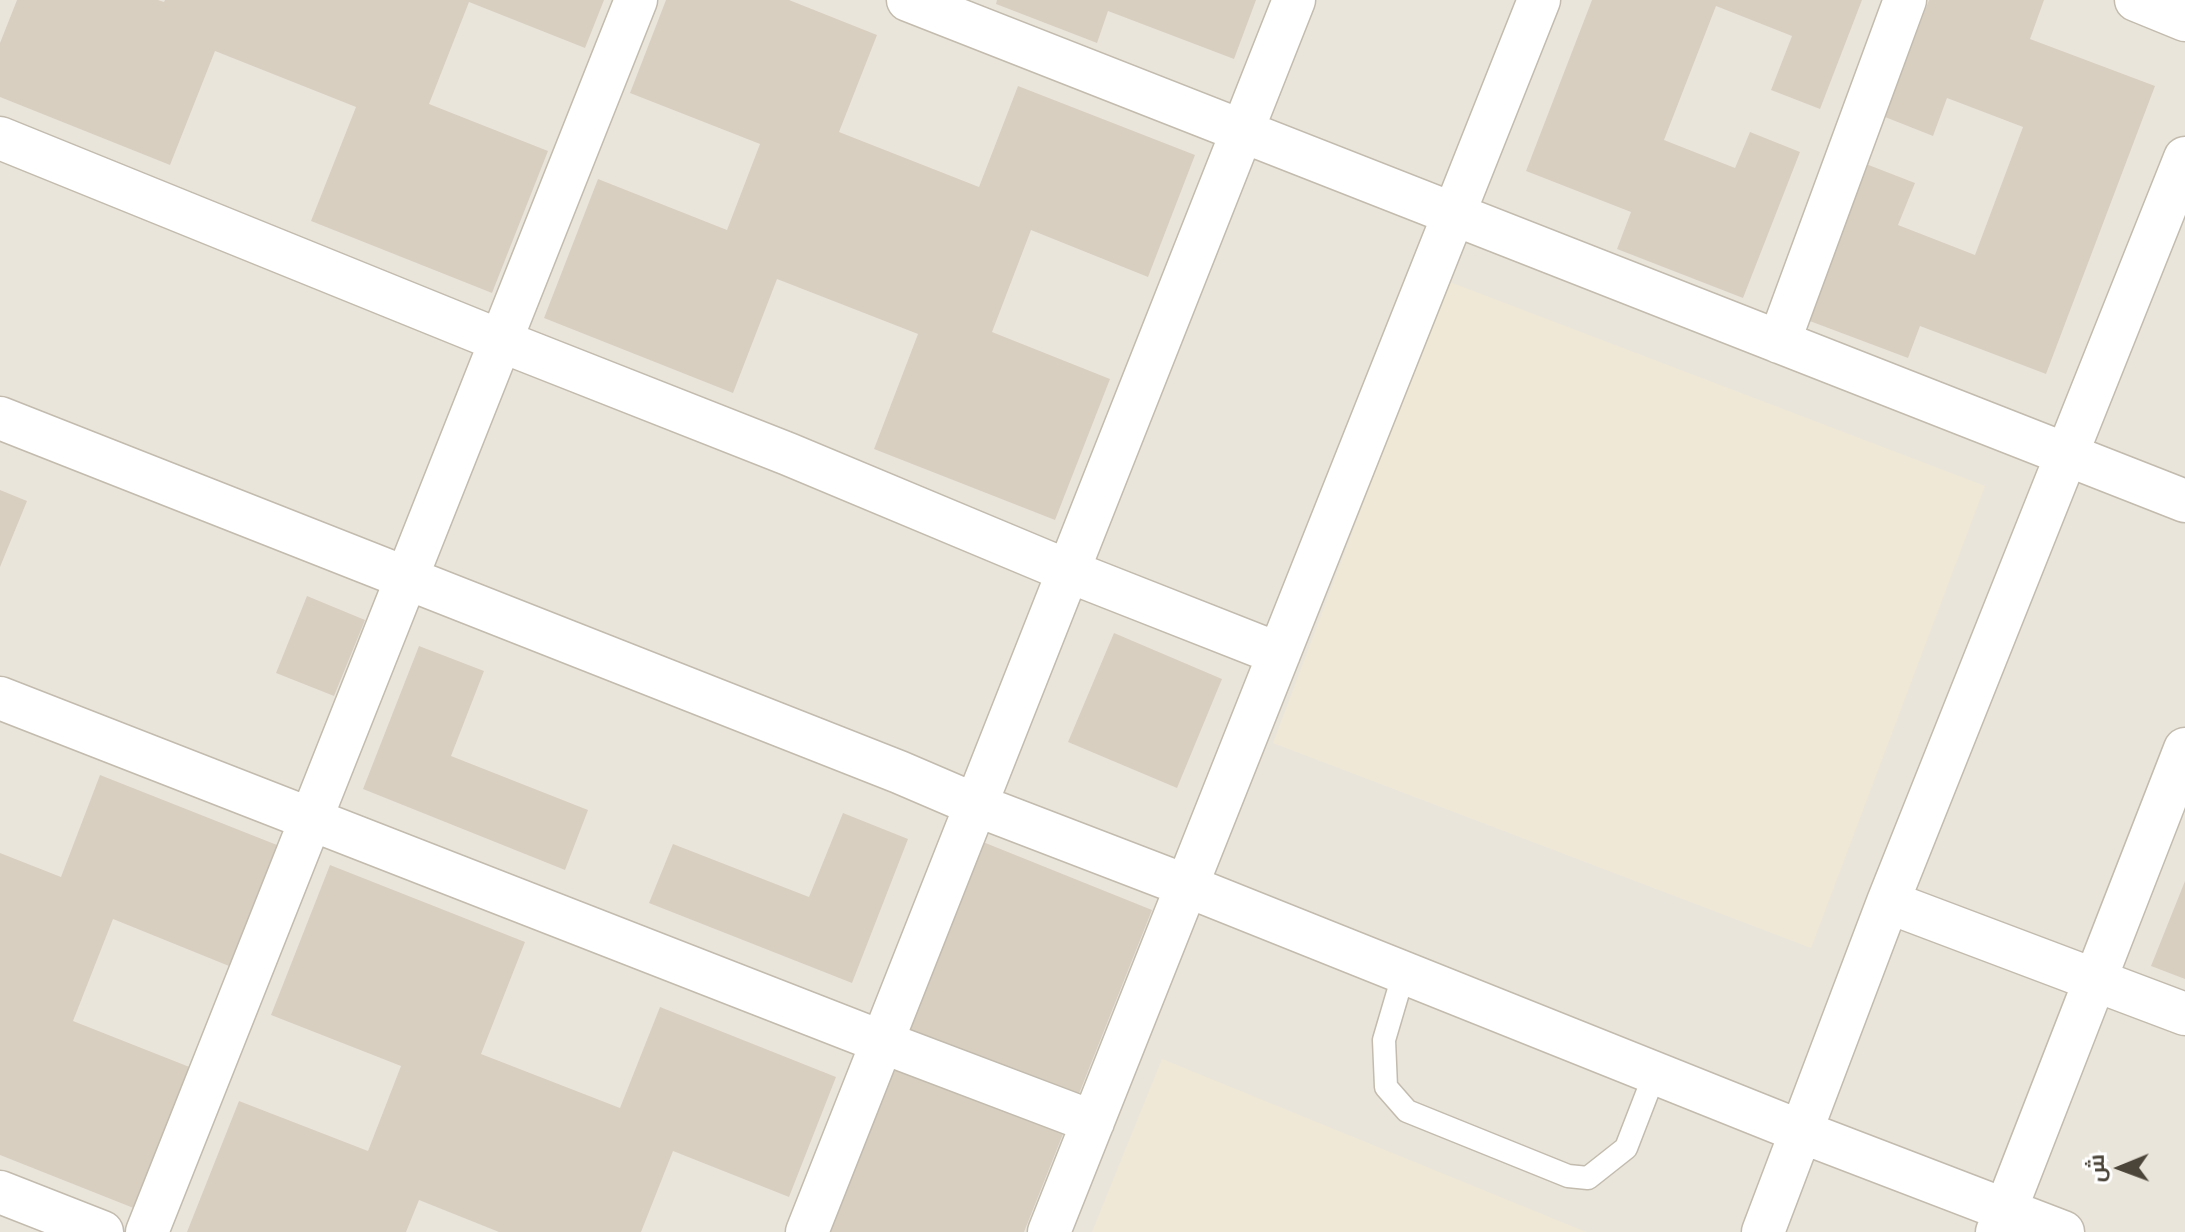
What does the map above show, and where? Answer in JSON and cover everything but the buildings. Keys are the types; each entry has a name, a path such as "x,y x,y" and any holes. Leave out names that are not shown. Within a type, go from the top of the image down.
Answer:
{"street":[{"path":"147,1232 636,0"},
{"path":"908,0 967,11 1242,131 2185,501"},
{"path":"807,1232 1294,0"},
{"path":"1049,1232 1539,0"},
{"path":"1779,342 1905,0"},
{"path":"2136,0 2185,20"},
{"path":"0,138 1279,654"},
{"path":"1763,1232 1888,902 2185,158"},
{"path":"0,418 1404,972 1802,1132 2001,1221 2063,1232"},
{"path":"0,698 1093,1122"},
{"path":"2001,1221 2185,749"},
{"path":"1888,902 2185,1014"},
{"path":"0,1192 102,1232"}],"lane":[{"path":"1404,972 1384,1040 1386,1087 1407,1111 1568,1176 1588,1178 1626,1148 1655,1073"}],"shaded area":[{"path":"0,0 2185,0 2185,1232 0,1232"},
{"path":"1447,281 1985,486 1811,948 1273,743"},
{"path":"1162,1059 1586,1232 1092,1232"}]}
